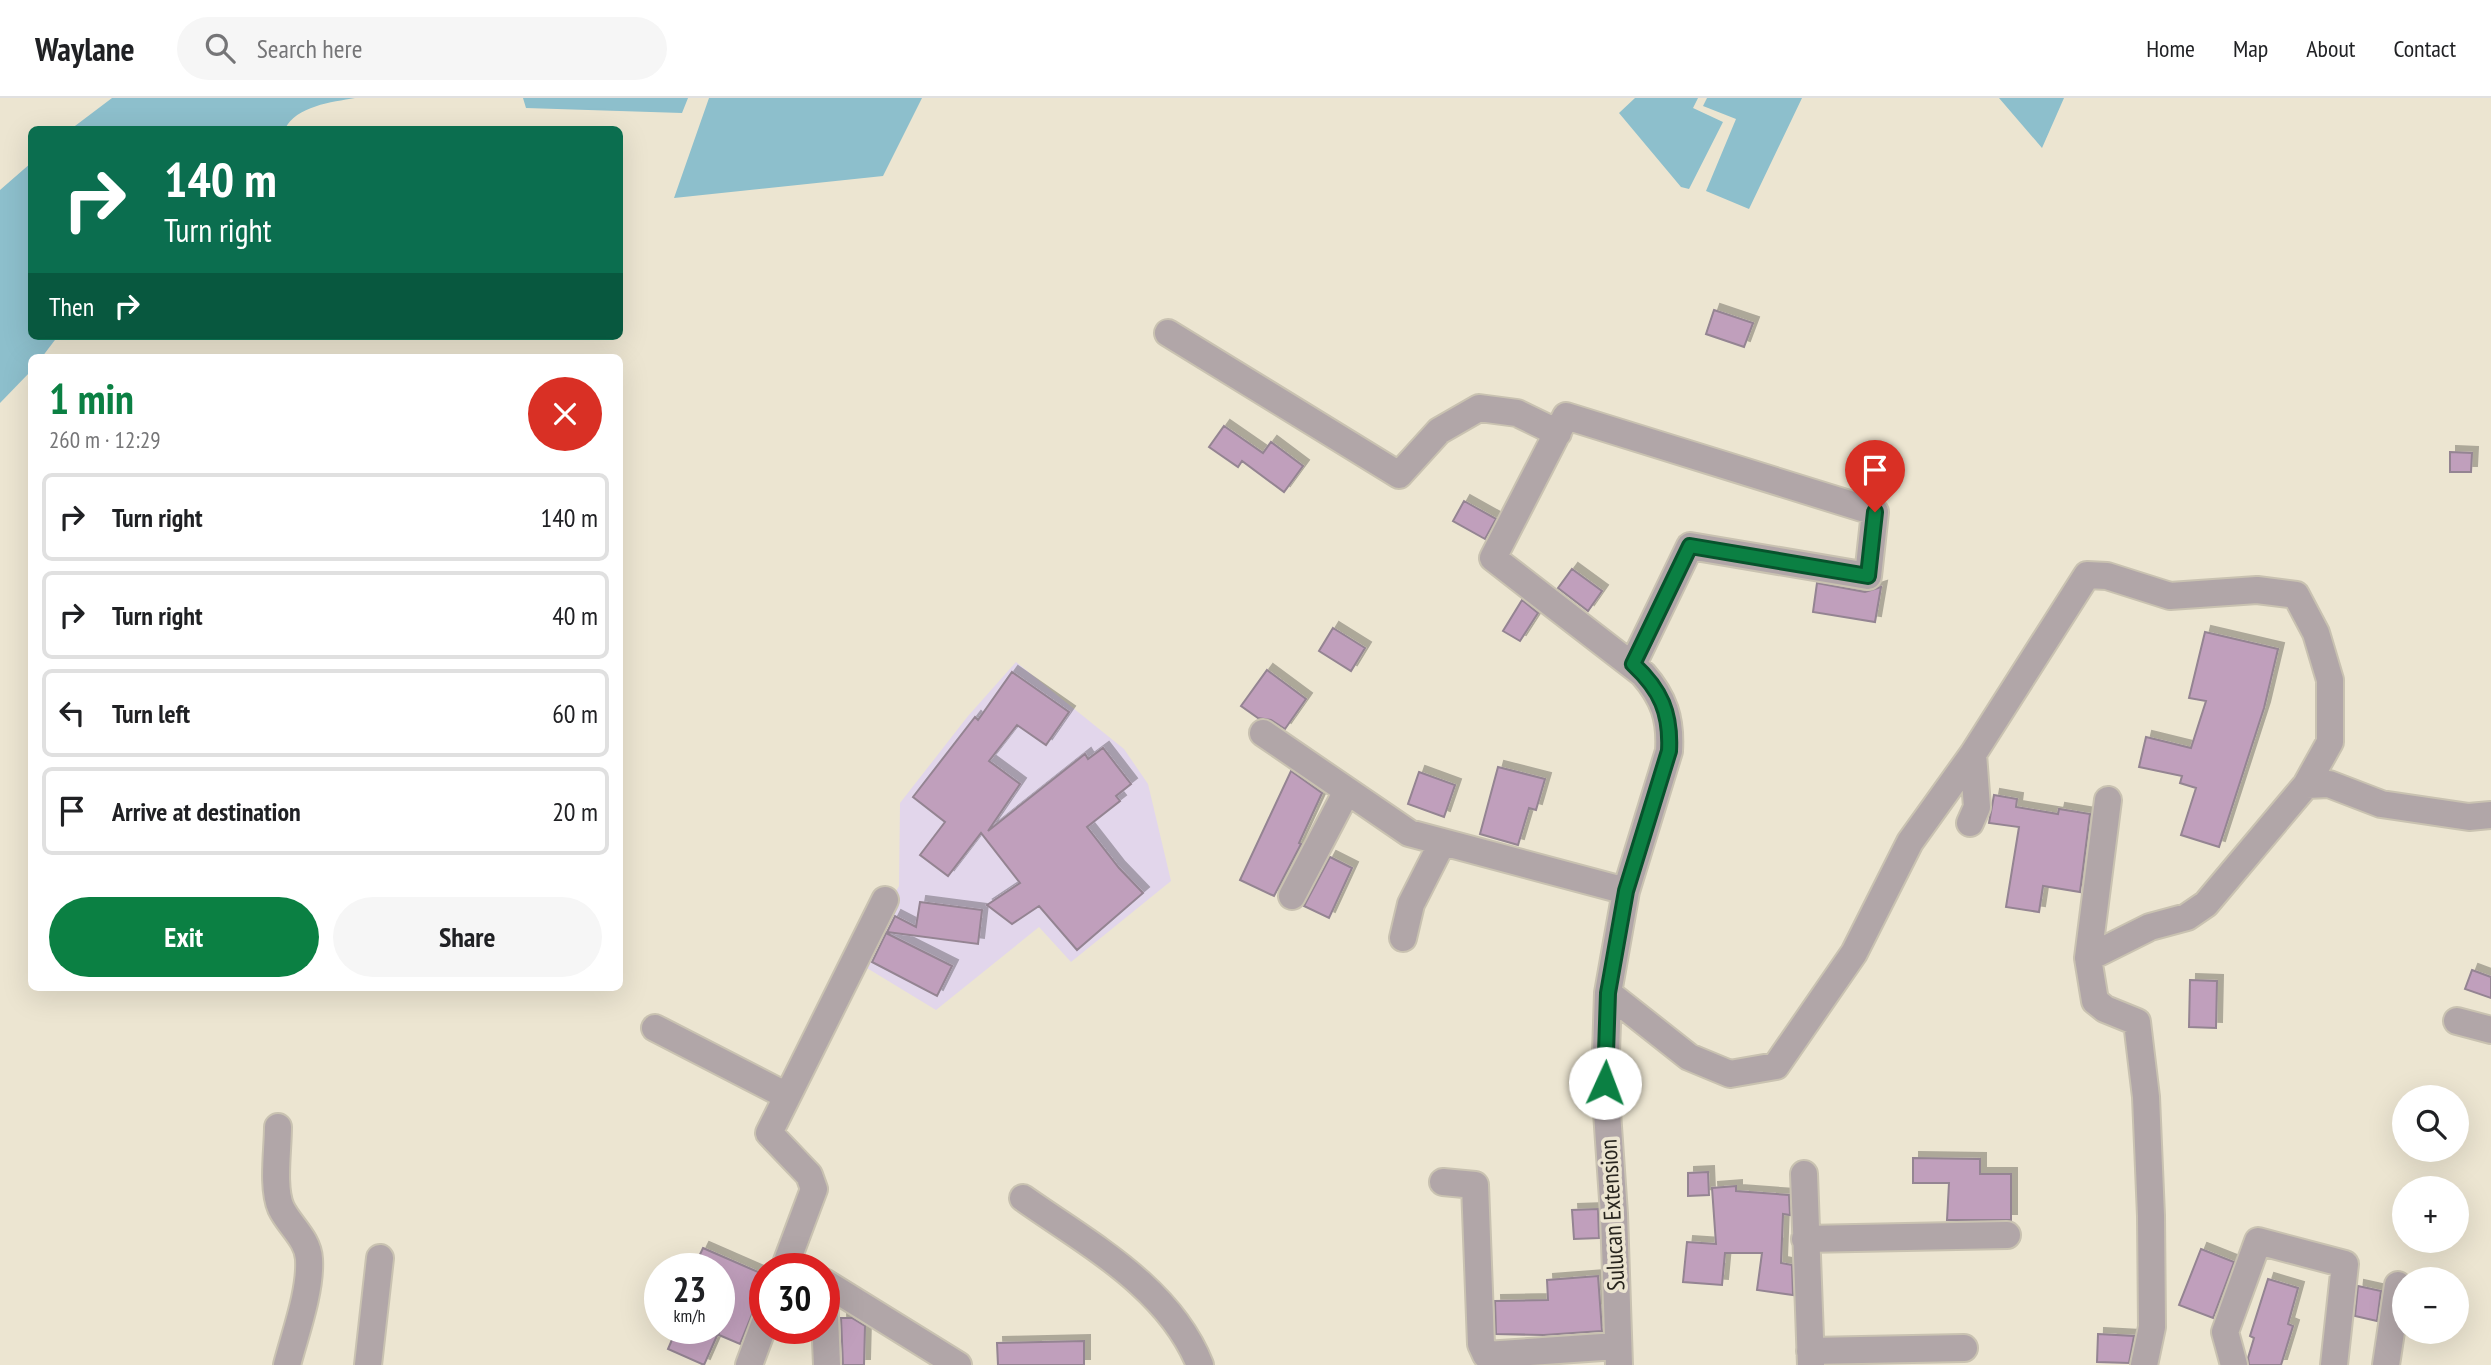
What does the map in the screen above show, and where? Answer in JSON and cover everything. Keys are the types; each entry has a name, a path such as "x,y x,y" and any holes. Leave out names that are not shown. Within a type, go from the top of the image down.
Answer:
{"street":[{"path":"1168,333 1399,475 1439,431 1479,408 1517,414 1558,433 1566,416 1875,512 1868,576 1690,546 1633,664"},
{"name":"Sulucan Extension","path":"1558,433 1493,558 1633,664 1660,693 1670,727 1669,751 1626,891 1608,993 1605,1083 1614,1214 1618,1355"},
{"path":"1608,993 1689,1057 1730,1074 1776,1066 1854,953 1910,842 1973,754 2087,575 2107,576 2170,596 2257,590 2296,595 2316,633 2330,680 2330,742 2306,785 2206,904 2187,917 2150,927 2088,958"},
{"path":"1263,733 1409,833 1626,891"},
{"path":"1970,823 1977,807 1973,754"},
{"path":"2306,785 2329,784 2381,804 2469,817 2491,815"},
{"path":"1292,896 1347,791"},
{"path":"2108,800 2088,958 2095,1000 2105,1009 2137,1022 2146,1097 2151,1216 2152,1327 2144,1365"},
{"path":"1403,938 1411,904 1442,843"},
{"path":"795,1253 814,1189 809,1175 769,1133 885,900"},
{"path":"2457,1021 2491,1030"},
{"path":"655,1028 787,1097"},
{"path":"278,1127 277,1194 282,1209 299,1232 309,1258 306,1289 288,1365"},
{"path":"1804,1174 1811,1358 1964,1348"},
{"path":"1443,1182 1475,1185 1481,1344 1485,1360 1618,1355"},
{"path":"1023,1198 1127,1270 1166,1308 1200,1365"},
{"path":"1805,1238 2007,1235"},
{"path":"2234,1365 2225,1332 2258,1241 2345,1264 2334,1365"},
{"path":"368,1365 380,1258"},
{"path":"840,1292 958,1365"},
{"path":"2386,1365 2392,1328"},
{"path":"749,1365 757,1344"},
{"path":"826,1344 827,1365"}],"shaded area":[{"path":"1016,662 1124,749 1148,784 1171,881 1071,962 1039,927 936,1010 857,962 899,886 900,803 968,716"}],"water":[{"path":"112,98 355,98 306,110 287,126 75,126"},
{"path":"523,98 688,98 682,113 526,108"},
{"path":"709,98 922,98 883,176 674,198"},
{"path":"1635,98 1698,98 1693,108 1723,122 1689,189 1681,187 1619,113"},
{"path":"1707,98 1802,98 1749,209 1706,191 1736,119 1703,106"},
{"path":"1999,98 2064,98 2042,148"},
{"path":"28,166 28,340 55,340 44,354 28,354 28,374 0,403 0,190"}],"building":[{"path":"1714,310 1753,323 1744,347 1706,334"},
{"path":"1224,426 1263,453 1271,442 1303,466 1284,492 1242,461 1238,467 1209,447"},
{"path":"2450,452 2472,453 2471,472 2450,472"},
{"path":"1464,501 1496,519 1485,539 1453,521"},
{"path":"1572,569 1602,591 1588,611 1558,588"},
{"path":"1817,583 1865,592 1881,587 1875,622 1813,612"},
{"path":"1522,600 1538,613 1520,641 1503,631"},
{"path":"1333,628 1365,648 1351,671 1319,651"},
{"path":"2205,632 2278,649 2264,708 2219,847 2181,835 2196,788 2180,783 2182,776 2139,767 2146,737 2191,748 2206,701 2189,698"},
{"path":"1267,670 1306,699 1285,729 1271,720 1258,718 1241,706"},
{"path":"1012,672 1069,712 1046,745 1017,725 989,761 1020,784 988,831 1085,754 1088,759 1103,748 1131,784 1116,796 1120,801 1087,827 1119,868 1143,893 1077,950 1039,906 1012,924 987,905 1020,883 981,833 948,876 920,855 945,822 913,797 975,717 978,720"},
{"path":"1498,767 1545,779 1536,810 1529,808 1518,845 1480,834"},
{"path":"1291,771 1322,793 1299,843 1301,844 1274,896 1240,880"},
{"path":"1419,772 1455,785 1444,817 1408,804"},
{"path":"1994,795 2017,799 2016,807 2058,814 2059,809 2090,814 2080,892 2043,886 2039,912 2006,907 2019,827 1989,823"},
{"path":"1330,857 1352,868 1329,918 1304,906"},
{"path":"920,902 982,910 978,944 887,932 895,916 916,927"},
{"path":"886,933 952,966 937,996 872,962"},
{"path":"2472,970 2491,977 2491,998 2465,989"},
{"path":"2190,980 2217,981 2216,1028 2189,1027"},
{"path":"1913,1158 1980,1159 1980,1174 2011,1174 2011,1220 1947,1220 1949,1183 1913,1183"},
{"path":"1708,1172 1709,1195 1688,1196 1688,1173"},
{"path":"1736,1186 1736,1191 1789,1195 1790,1215 1783,1214 1781,1263 1792,1265 1793,1295 1757,1290 1762,1253 1725,1253 1722,1285 1683,1282 1687,1242 1716,1244 1712,1188"},
{"path":"1598,1209 1599,1238 1574,1239 1572,1210"},
{"path":"703,1248 714,1253 701,1253"},
{"path":"2201,1249 2234,1262 2213,1318 2179,1305"},
{"path":"735,1262 749,1268 749,1322 740,1344 735,1342"},
{"path":"1598,1276 1602,1331 1544,1335 1496,1334 1495,1301 1548,1300 1547,1280"},
{"path":"2268,1279 2298,1288 2288,1324 2293,1326 2281,1365 2249,1365 2248,1358 2254,1338 2250,1336"},
{"path":"2358,1286 2381,1291 2377,1321 2355,1316"},
{"path":"841,1318 852,1318 865,1326 864,1365 843,1365"},
{"path":"2098,1334 2134,1336 2129,1363 2097,1362"},
{"path":"1084,1341 1084,1365 998,1365 997,1343"},
{"path":"670,1344 713,1344 704,1365 668,1349"}],"route":[{"path":"1605,1083 1608,993 1626,891 1669,751 1670,727 1660,693 1633,664 1690,546 1868,576 1875,512"}]}
